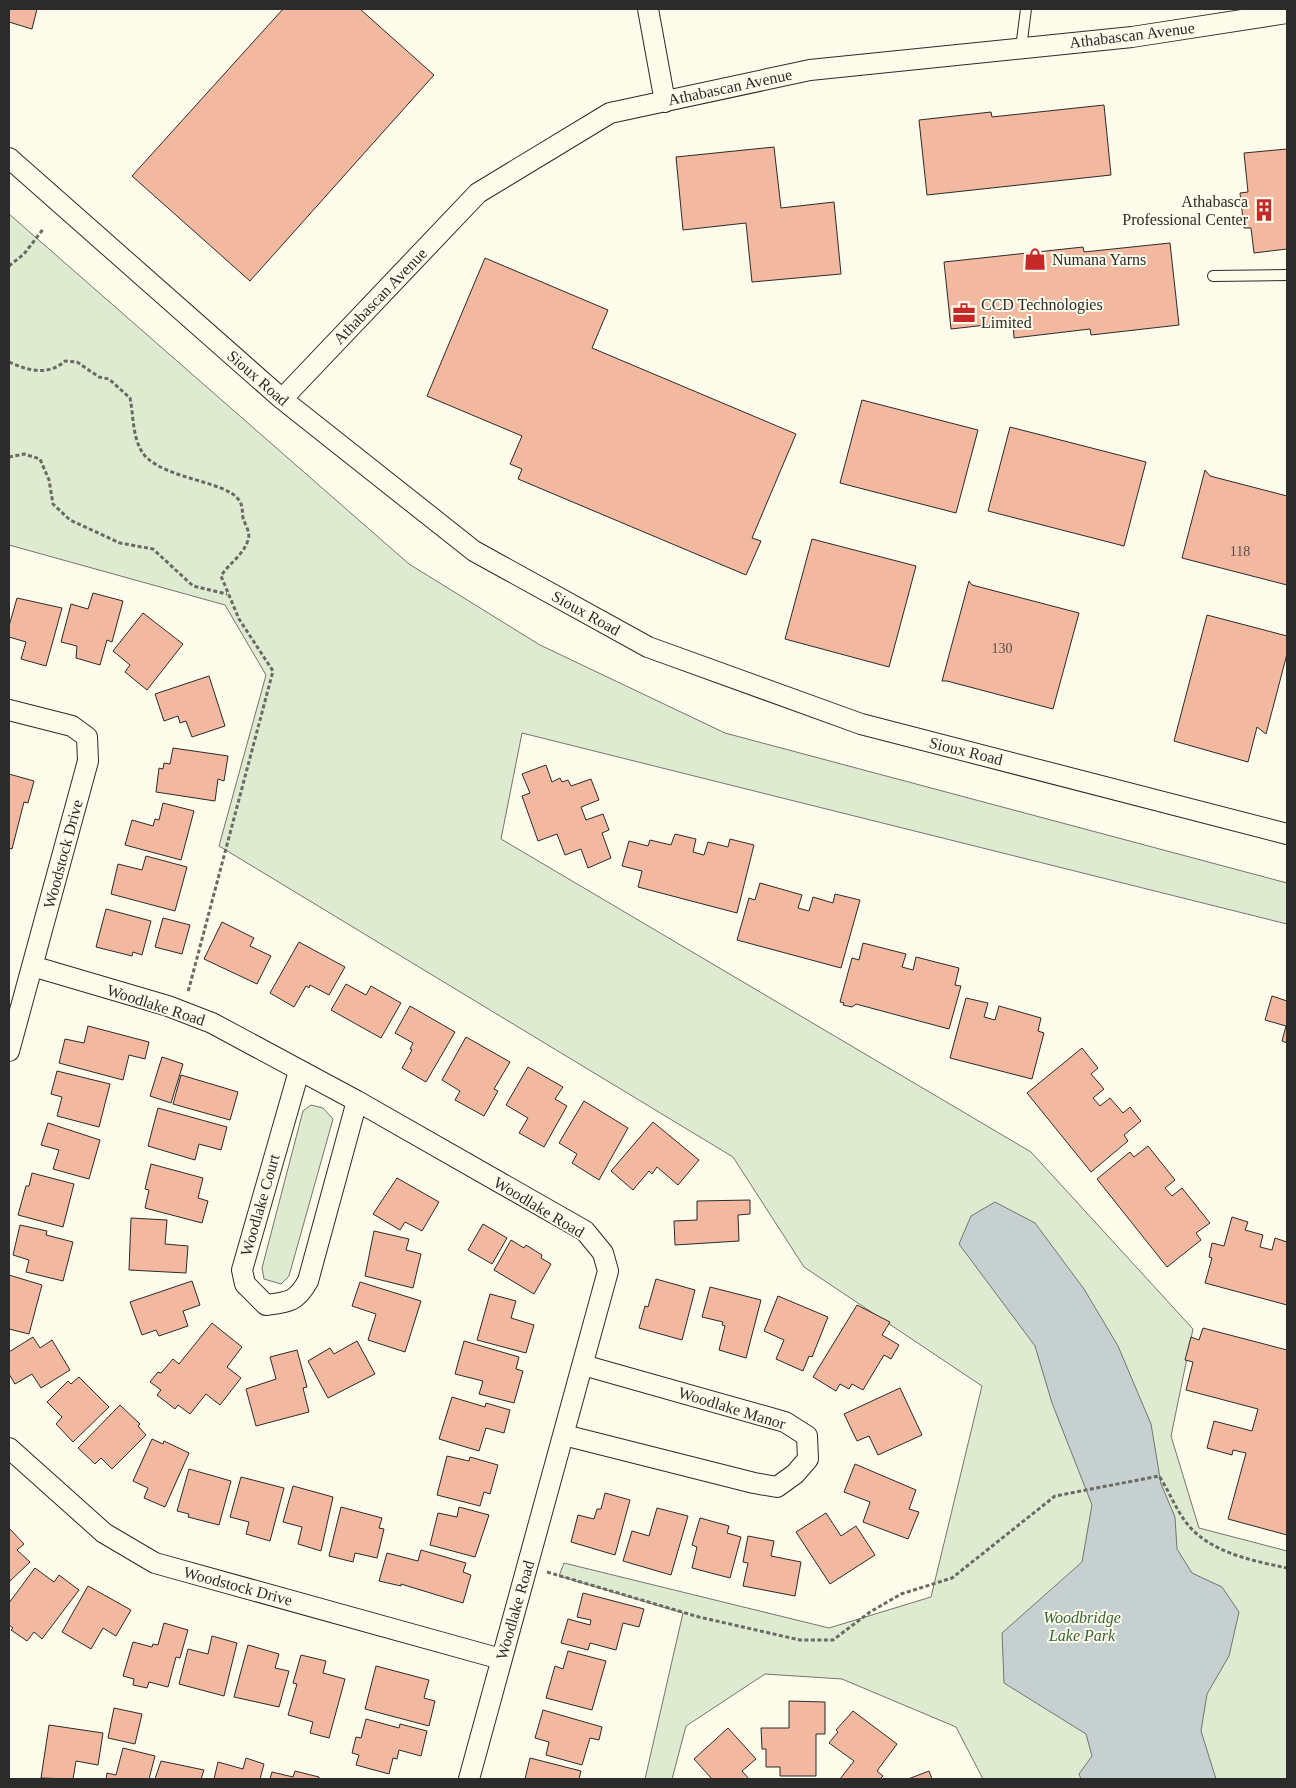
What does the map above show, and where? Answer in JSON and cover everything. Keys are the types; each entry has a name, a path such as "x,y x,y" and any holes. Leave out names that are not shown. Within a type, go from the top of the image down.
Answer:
{"street":[{"path":"648,9 665,102"},
{"name":"Athabascan Avenue","path":"282,399 478,193 610,113 810,70 1132,37 1287,13"},
{"name":"Sioux Road","path":"9,158 282,399 474,551 648,647 861,724 1287,834"},
{"name":"Woodstock Drive","path":"9,710 72,726 86,737 88,761 9,1051"},
{"name":"Woodlake Road","path":"32,966 168,1006 212,1023 298,1071 357,1101 584,1231 603,1253 608,1271 469,1779"},
{"name":"Woodlake Court","path":"298,1071 242,1270 246,1284 266,1305 286,1302 299,1297 308,1281 357,1101"},
{"name":"Woodlake Manor","path":"564,1435 754,1484 777,1487 795,1474 808,1459 808,1436 785,1422 583,1365"},
{"name":"Woodstock Drive","path":"9,1448 104,1533 155,1563 501,1659"}],"lane":[{"path":"1021,48 1026,9"},
{"path":"1213,276 1287,275"}],"path":[{"path":"9,266 24,254 44,228"},
{"path":"9,362 20,367 43,371 55,370 65,361 77,362 99,376 109,379 130,398 134,426 145,456 162,470 206,483 238,498 243,508 243,517 249,539 237,561 226,568 222,576 239,619 272,671 187,994"},
{"path":"9,457 24,454 40,459 49,480 53,504 70,520 120,543 153,549 193,586 228,594"},
{"path":"527,1566 634,1596 699,1617 800,1640 833,1640 870,1612 900,1594 952,1578 1055,1496 1159,1476 1173,1503 1189,1526 1208,1544 1287,1568"}],"green space":[{"name":"Woodbridge Lake Park","path":"9,214 409,564 540,645 725,733 1287,883 1287,924 522,733 501,839 1031,1152 1193,1329 1171,1436 1199,1528 1287,1551 1287,1779 983,1779 956,1727 842,1679 765,1674 686,1726 672,1779 645,1779 683,1613 559,1576 564,1563 829,1628 931,1597 982,1386 804,1267 733,1157 219,846 266,675 225,605 9,545"},
{"path":"311,1105 323,1108 333,1119 289,1276 281,1284 264,1279 262,1268 303,1111"}],"shaded area":[{"path":"995,1202 1035,1223 1084,1289 1118,1346 1151,1424 1161,1484 1175,1517 1177,1549 1192,1573 1222,1587 1239,1612 1229,1656 1207,1694 1201,1731 1216,1779 1081,1779 1079,1774 1092,1756 1086,1734 1004,1683 1002,1633 1082,1562 1092,1505 1052,1403 1035,1346 959,1244 971,1216"}],"building":[{"path":"9,9 37,9 32,29 9,22"},
{"path":"283,9 360,9 434,75 250,281 132,176"},
{"path":"1104,105 1111,175 927,195 919,120 991,112 992,117"},
{"path":"774,147 781,208 834,202 841,274 752,282 746,223 683,230 676,157"},
{"name":"Athabasca Professional Center","path":"1287,149 1287,249 1254,253 1251,228 1244,228 1240,193 1248,192 1244,153"},
{"path":"1170,243 1179,325 1091,335 1090,329 1014,338 1013,322 951,329 944,262 1083,247 1084,252"},
{"path":"485,258 608,310 592,348 796,434 752,538 761,541 746,575 518,479 522,469 510,464 522,436 427,396"},
{"path":"862,400 978,430 956,513 840,483"},
{"path":"1010,427 1146,462 1124,546 988,511"},
{"path":"1205,470 1210,476 1287,496 1287,585 1182,558"},
{"path":"812,539 916,566 889,667 785,639"},
{"path":"969,581 972,585 1079,613 1053,709 942,681"},
{"path":"93,593 123,601 112,642 107,640 100,665 76,658 77,646 61,642 71,604 88,609"},
{"path":"17,598 62,608 46,666 21,659 26,642 9,637 9,626"},
{"path":"143,613 183,644 147,690 125,672 130,665 113,651"},
{"path":"1207,615 1287,636 1287,654 1266,734 1257,727 1248,762 1174,741"},
{"path":"209,676 225,726 192,737 186,721 180,723 178,716 164,721 155,694"},
{"path":"173,748 228,756 224,781 218,779 215,801 156,792 159,768 163,769 164,763 170,764"},
{"path":"546,765 552,782 560,778 562,782 568,780 571,786 591,779 599,800 581,807 586,820 603,814 609,830 602,833 611,858 588,868 581,849 565,855 557,834 538,841 522,796 530,793 522,774"},
{"path":"9,774 34,781 28,803 24,802 12,849 9,848"},
{"path":"163,803 194,811 181,860 125,845 132,820 153,826 155,819 159,820"},
{"path":"675,834 696,839 693,852 704,855 708,842 728,847 730,839 754,845 737,913 638,887 642,871 622,866 629,841 648,846 650,840 671,845"},
{"path":"146,856 187,867 175,911 111,894 118,864 142,870"},
{"path":"760,883 802,895 798,908 809,911 813,897 833,903 835,894 860,900 841,968 737,940 749,898 755,900"},
{"path":"106,909 151,921 142,955 133,952 132,956 96,947"},
{"path":"163,918 190,925 182,954 155,947"},
{"path":"222,922 254,938 250,946 271,956 257,984 204,959"},
{"path":"299,942 345,967 329,995 310,985 309,988 306,986 294,1007 270,993"},
{"path":"863,943 906,954 902,967 913,970 916,957 959,968 955,985 961,986 949,1029 856,1004 852,1007 843,1005 844,1003 840,1002 852,958 859,960"},
{"path":"346,984 366,995 371,986 401,1003 381,1038 331,1010"},
{"path":"1272,996 1287,1001 1287,1043 1282,1041 1286,1026 1265,1020"},
{"path":"966,998 988,1003 984,1017 995,1020 999,1006 1041,1018 1038,1031 1044,1033 1032,1079 950,1058"},
{"path":"410,1006 455,1032 426,1082 402,1068 412,1050 410,1049 413,1043 395,1033"},
{"path":"88,1026 149,1042 145,1059 129,1055 123,1080 59,1063 65,1039 84,1043"},
{"path":"466,1037 510,1062 494,1089 498,1091 484,1116 455,1100 460,1091 442,1080"},
{"path":"1082,1048 1098,1068 1091,1074 1104,1089 1093,1098 1100,1106 1110,1098 1123,1113 1130,1107 1141,1121 1124,1135 1128,1141 1091,1172 1027,1093"},
{"path":"162,1057 183,1064 171,1103 150,1096"},
{"path":"528,1067 563,1087 555,1099 567,1106 544,1147 519,1133 528,1118 506,1105"},
{"path":"57,1071 110,1084 99,1127 57,1116 62,1097 51,1094"},
{"path":"181,1075 238,1092 230,1120 173,1104"},
{"path":"584,1101 628,1128 599,1180 572,1163 577,1154 559,1143"},
{"path":"158,1108 227,1127 221,1150 199,1144 195,1160 148,1146"},
{"path":"653,1122 699,1160 678,1185 657,1167 652,1174 649,1171 633,1190 611,1171"},
{"path":"48,1123 100,1140 89,1179 53,1169 59,1150 41,1145"},
{"path":"1148,1146 1175,1180 1165,1188 1172,1196 1182,1188 1210,1223 1196,1233 1201,1240 1167,1267 1097,1179 1130,1152 1134,1157"},
{"path":"151,1164 203,1178 198,1198 208,1201 202,1223 145,1208 149,1190 145,1189"},
{"path":"32,1173 74,1184 63,1227 18,1215 26,1186 29,1186"},
{"path":"397,1178 439,1202 422,1231 405,1222 400,1230 373,1214"},
{"path":"750,1200 750,1214 738,1215 739,1241 675,1245 674,1221 697,1220 697,1201"},
{"path":"1232,1217 1248,1222 1245,1230 1263,1235 1260,1247 1272,1250 1275,1238 1287,1242 1287,1305 1205,1283 1212,1258 1209,1257 1212,1243 1224,1246"},
{"path":"131,1218 167,1220 165,1244 188,1246 186,1273 129,1270"},
{"path":"483,1224 507,1238 492,1264 468,1250"},
{"path":"20,1225 47,1231 46,1235 73,1242 63,1281 26,1272 29,1260 13,1255"},
{"path":"374,1231 409,1239 406,1250 421,1254 413,1288 365,1276"},
{"path":"511,1240 524,1248 526,1245 542,1255 541,1258 551,1264 534,1294 494,1270"},
{"path":"9,1275 42,1285 29,1334 9,1329"},
{"path":"656,1279 695,1290 682,1340 639,1328 645,1306 648,1307"},
{"path":"192,1281 200,1305 183,1311 188,1326 159,1336 156,1330 142,1335 130,1302"},
{"path":"360,1282 421,1301 405,1352 368,1340 376,1314 352,1306"},
{"path":"710,1287 761,1300 746,1358 719,1350 725,1326 722,1325 723,1322 702,1317"},
{"path":"490,1294 516,1301 511,1318 534,1325 526,1353 477,1340"},
{"path":"778,1296 828,1317 812,1357 809,1356 803,1371 776,1359 784,1340 764,1331"},
{"path":"857,1305 890,1322 882,1335 899,1345 891,1359 884,1355 863,1390 852,1384 849,1389 840,1384 836,1391 813,1377"},
{"path":"212,1323 242,1347 227,1367 241,1378 220,1405 206,1394 190,1414 178,1405 175,1409 157,1395 161,1390 150,1382 173,1359 179,1364"},
{"path":"1203,1328 1287,1350 1287,1535 1228,1519 1246,1453 1233,1450 1232,1455 1207,1448 1214,1421 1252,1431 1258,1409 1186,1390 1193,1362 1185,1360 1191,1337 1199,1340"},
{"path":"33,1337 40,1348 52,1340 70,1370 41,1388 32,1374 15,1384 9,1374 9,1352"},
{"path":"357,1341 375,1374 328,1398 308,1361 330,1348 334,1354"},
{"path":"464,1341 519,1357 516,1369 523,1371 514,1403 479,1394 483,1381 455,1374"},
{"path":"297,1350 307,1387 303,1388 309,1412 256,1426 246,1389 276,1379 270,1357"},
{"path":"79,1377 109,1407 73,1442 56,1424 62,1417 47,1402 68,1381 71,1384"},
{"path":"900,1388 922,1435 878,1455 869,1436 857,1441 844,1414"},
{"path":"452,1397 485,1407 486,1403 510,1410 504,1433 486,1428 479,1451 439,1439"},
{"path":"120,1405 140,1424 138,1426 146,1435 112,1469 101,1458 95,1464 78,1448"},
{"path":"152,1439 163,1444 164,1441 189,1453 165,1507 144,1498 148,1488 133,1481"},
{"path":"447,1456 469,1461 470,1457 498,1465 490,1494 484,1492 480,1506 437,1495"},
{"path":"855,1464 916,1490 909,1509 919,1512 908,1539 863,1522 870,1502 844,1492"},
{"path":"189,1469 231,1481 219,1525 188,1517 189,1514 177,1511"},
{"path":"241,1477 284,1488 270,1541 246,1534 249,1522 230,1517"},
{"path":"293,1486 333,1497 321,1551 298,1544 302,1527 283,1522"},
{"path":"605,1493 630,1500 615,1555 571,1542 578,1515 594,1519 597,1509 601,1509"},
{"path":"341,1507 382,1518 379,1528 384,1529 377,1558 355,1553 353,1562 329,1556"},
{"path":"459,1507 489,1515 475,1557 430,1545 438,1513 457,1517"},
{"path":"657,1508 688,1516 671,1575 623,1561 632,1531 649,1536"},
{"path":"826,1513 841,1536 856,1526 875,1555 830,1584 796,1532"},
{"path":"700,1518 729,1526 727,1533 741,1537 730,1578 692,1568 697,1547 692,1545"},
{"path":"9,1528 24,1544 17,1550 30,1562 9,1582"},
{"path":"748,1536 774,1541 771,1556 801,1562 795,1596 743,1586 748,1563 743,1562"},
{"path":"421,1550 466,1563 463,1572 471,1575 463,1603 401,1584 401,1586 379,1581 387,1553 418,1561"},
{"path":"35,1568 54,1582 59,1575 79,1590 42,1639 34,1632 27,1641 11,1630 13,1628 9,1625 9,1603"},
{"path":"88,1586 131,1610 116,1636 103,1628 91,1649 62,1632"},
{"path":"583,1593 644,1609 639,1627 623,1623 616,1650 590,1643 588,1650 561,1643 568,1619 590,1625 591,1620 577,1617"},
{"path":"164,1623 188,1630 180,1658 176,1657 168,1687 149,1682 147,1688 133,1685 134,1679 123,1676 133,1642 152,1647 153,1644 158,1645"},
{"path":"212,1636 237,1643 224,1696 179,1684 188,1649 208,1654"},
{"path":"248,1645 279,1654 275,1668 289,1671 279,1707 234,1697"},
{"path":"568,1651 606,1661 592,1710 546,1698 555,1666 563,1669"},
{"path":"301,1655 326,1661 323,1673 345,1679 329,1738 310,1733 313,1722 288,1715 297,1684 293,1683"},
{"path":"376,1666 429,1680 424,1698 435,1701 429,1726 365,1709"},
{"path":"789,1701 825,1702 825,1734 816,1734 816,1776 780,1776 780,1767 766,1767 766,1749 762,1749 761,1728 789,1728"},
{"path":"114,1708 142,1714 135,1744 108,1738"},
{"path":"543,1710 602,1727 599,1740 590,1738 582,1765 546,1755 549,1742 535,1738"},
{"path":"853,1711 897,1744 877,1771 883,1776 880,1779 840,1779 854,1761 829,1743 838,1732 836,1730"},
{"path":"366,1719 399,1728 400,1724 427,1731 421,1756 399,1750 397,1759 393,1758 389,1774 356,1765 359,1755 352,1753 356,1737 361,1738"},
{"path":"49,1725 103,1733 98,1765 76,1761 73,1779 41,1778"},
{"path":"728,1728 756,1759 742,1771 749,1779 712,1779 694,1759"},
{"path":"123,1748 155,1756 149,1779 106,1779 107,1773 116,1775"},
{"path":"246,1758 264,1764 260,1779 214,1779 218,1762 243,1769"},
{"path":"530,1758 581,1771 579,1779 525,1779"},
{"path":"161,1761 204,1770 201,1779 155,1779"},
{"path":"295,1771 319,1777 319,1779 270,1779 272,1772 293,1777"},
{"path":"929,1771 932,1779 908,1779"}],"place":[{"name":"Athabasca Professional Center","path":"1264,210"},
{"name":"Numana Yarns","path":"1035,259"},
{"name":"CCD Technologies Limited","path":"964,313"}]}
